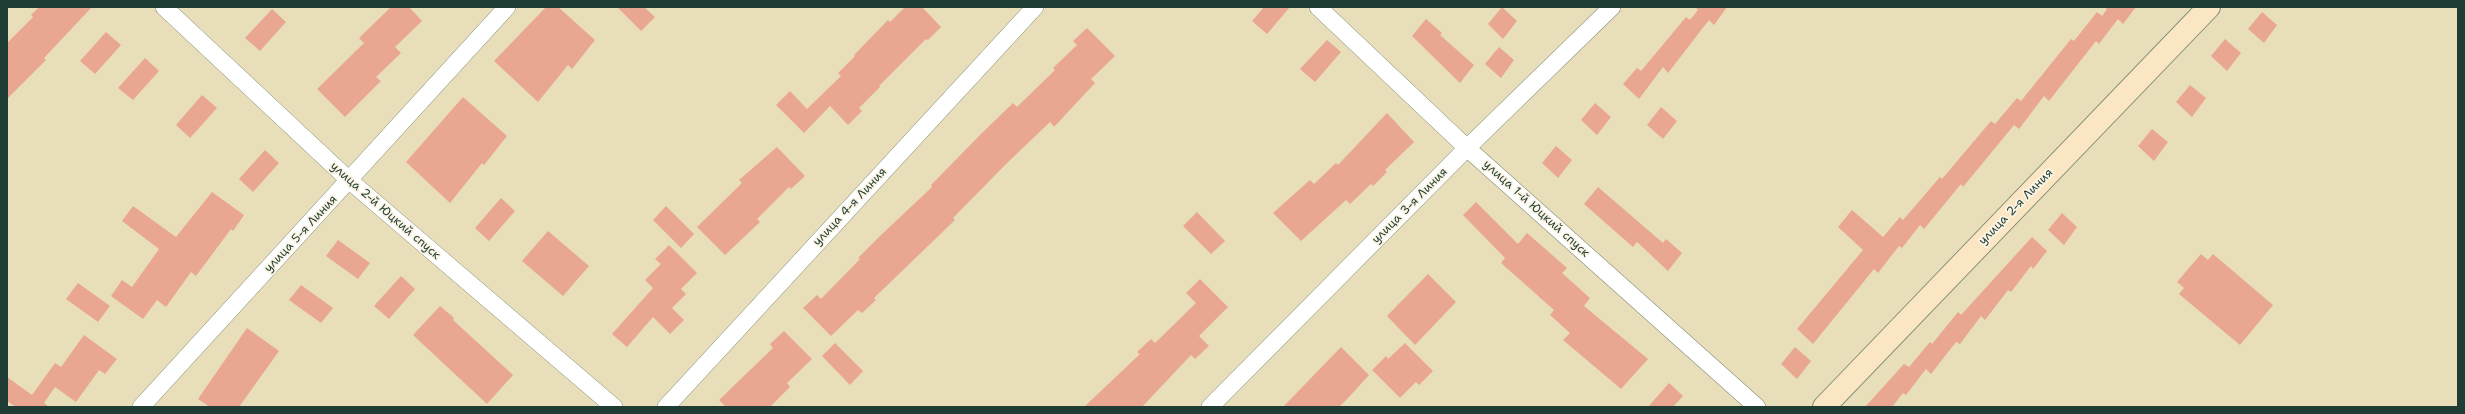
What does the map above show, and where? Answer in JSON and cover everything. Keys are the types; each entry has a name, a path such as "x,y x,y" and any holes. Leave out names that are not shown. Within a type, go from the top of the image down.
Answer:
{"street":[{"name":"улица 2-й Юцкий спуск","path":"164,7 350,182 614,407"},
{"name":"улица 5-я Линия","path":"141,407 350,182 507,7"},
{"name":"улица 4-я Линия","path":"666,407 1034,7"},
{"name":"улица 1-й Юцкий спуск","path":"1318,7 1467,148 1757,407"},
{"name":"улица 3-я Линия","path":"1210,407 1467,148 1612,7"},
{"name":"улица 2-я Линия","path":"1824,407 2209,7"}],"building":[{"path":"39,7 92,7 44,58 46,60 7,99 7,43 33,17 31,15"},
{"path":"391,7 409,7 422,21 395,47 401,53 376,77 381,81 345,117 317,89 364,43 359,38"},
{"path":"546,7 558,7 595,40 572,69 568,65 538,102 494,61"},
{"path":"617,7 644,7 655,17 641,31"},
{"path":"905,7 922,7 941,27 928,40 926,39 879,86 880,87 859,108 862,111 848,125 830,106 804,133 776,105 790,91 807,109 841,76 838,73 855,56 854,55 888,20 890,22"},
{"path":"1264,7 1290,7 1267,34 1252,21"},
{"path":"1502,7 1517,21 1503,39 1488,24"},
{"path":"1695,7 1727,7 1714,25 1709,20 1668,73 1663,67 1639,99 1623,84 1637,68 1641,71 1686,17 1690,20 1698,10"},
{"path":"2104,7 2136,7 2123,24 2118,19 2099,44 2096,41 2049,101 2044,96 2019,129 2014,125 1963,187 1961,184 1924,229 1920,225 1902,248 1899,246 1878,273 1874,269 1813,344 1797,329 1863,250 1838,227 1852,210 1883,237 1900,217 1903,220 1940,177 1942,179 1991,121 1995,124 2017,98 2021,101 2071,39 2074,41 2097,12 2102,16 2107,9"},
{"path":"272,9 286,22 260,51 245,38"},
{"path":"2262,12 2277,25 2264,43 2248,29"},
{"path":"1426,19 1442,33 1440,35 1474,65 1460,83 1412,36"},
{"path":"1087,28 1115,56 1091,79 1095,83 1054,127 1050,122 1005,165 953,218 955,220 874,298 876,300 862,313 858,310 831,336 803,308 817,295 821,299 860,259 858,258 932,187 931,185 981,134 1013,103 1017,107 1055,70 1053,68 1077,45 1073,41"},
{"path":"106,32 121,45 95,74 80,61"},
{"path":"2225,39 2241,53 2227,71 2211,56"},
{"path":"1327,40 1341,52 1315,82 1300,69"},
{"path":"1499,47 1514,60 1501,78 1485,64"},
{"path":"145,58 159,71 133,100 118,88"},
{"path":"2190,85 2206,98 2192,117 2176,102"},
{"path":"202,95 217,108 190,138 176,125"},
{"path":"463,97 507,136 484,165 482,163 450,203 406,162"},
{"path":"1595,103 1611,117 1597,135 1581,120"},
{"path":"1661,107 1677,121 1663,139 1647,125"},
{"path":"1387,113 1414,142 1385,170 1387,172 1373,186 1371,184 1350,204 1346,200 1301,241 1273,213 1310,180 1314,184 1336,163 1338,165"},
{"path":"2152,129 2168,142 2154,161 2138,146"},
{"path":"1556,146 1572,160 1558,178 1542,163"},
{"path":"777,147 805,176 791,189 789,187 757,219 760,222 725,255 697,227 742,183 739,180"},
{"path":"265,150 279,163 253,192 239,179"},
{"path":"1598,187 1663,243 1666,239 1682,253 1668,271 1637,242 1633,247 1584,204"},
{"path":"212,192 244,215 233,231 231,229 196,276 191,272 166,307 157,300 143,319 111,296 122,280 132,287 159,249 122,221 133,206 176,237"},
{"path":"501,198 515,211 489,241 475,228"},
{"path":"1476,202 1518,244 1527,233 1567,268 1562,273 1590,298 1584,306 1648,359 1621,389 1563,340 1570,333 1550,315 1554,310 1501,263 1505,258 1463,215"},
{"path":"666,206 694,234 681,248 653,220"},
{"path":"1197,212 1225,241 1211,254 1183,226"},
{"path":"2062,213 2077,227 2064,245 2048,230"},
{"path":"548,231 589,266 563,296 522,261"},
{"path":"2032,237 2047,251 2033,269 2031,266 2011,292 2008,290 1985,320 1981,316 1960,344 1956,342 1931,374 1926,369 1906,395 1903,393 1892,407 1865,407 1904,364 1909,367 1930,342 1932,344 1958,312 1961,315"},
{"path":"338,240 370,263 358,279 326,256"},
{"path":"669,245 697,273 681,289 686,294 672,308 684,320 670,334 653,317 627,347 612,334 653,288 645,280 661,264 655,259"},
{"path":"2201,254 2208,260 2213,254 2273,305 2240,345 2179,294 2184,288 2177,282"},
{"path":"1428,274 1456,302 1415,345 1387,316"},
{"path":"401,276 415,289 389,319 374,306"},
{"path":"1200,279 1228,307 1199,336 1209,346 1195,359 1191,355 1142,407 1084,407 1140,354 1137,352 1151,339 1155,343 1196,303 1186,293"},
{"path":"78,283 110,306 98,322 66,299"},
{"path":"301,285 333,308 321,323 289,300"},
{"path":"440,306 454,318 453,320 513,375 487,404 413,335"},
{"path":"247,328 279,351 239,407 210,407 198,399"},
{"path":"784,331 812,359 787,383 790,387 770,407 726,407 719,400 773,348 770,344"},
{"path":"84,335 117,359 105,374 99,370 76,402 55,387 44,403 49,407 16,407 7,401 7,377 32,395 55,363 61,367"},
{"path":"835,343 863,371 850,385 822,356"},
{"path":"1405,343 1433,371 1419,385 1416,382 1400,398 1372,370 1386,356 1388,359"},
{"path":"1341,347 1369,375 1350,396 1339,407 1283,407"},
{"path":"1795,347 1811,361 1797,379 1781,364"},
{"path":"1669,383 1683,396 1673,407 1648,407"}]}
